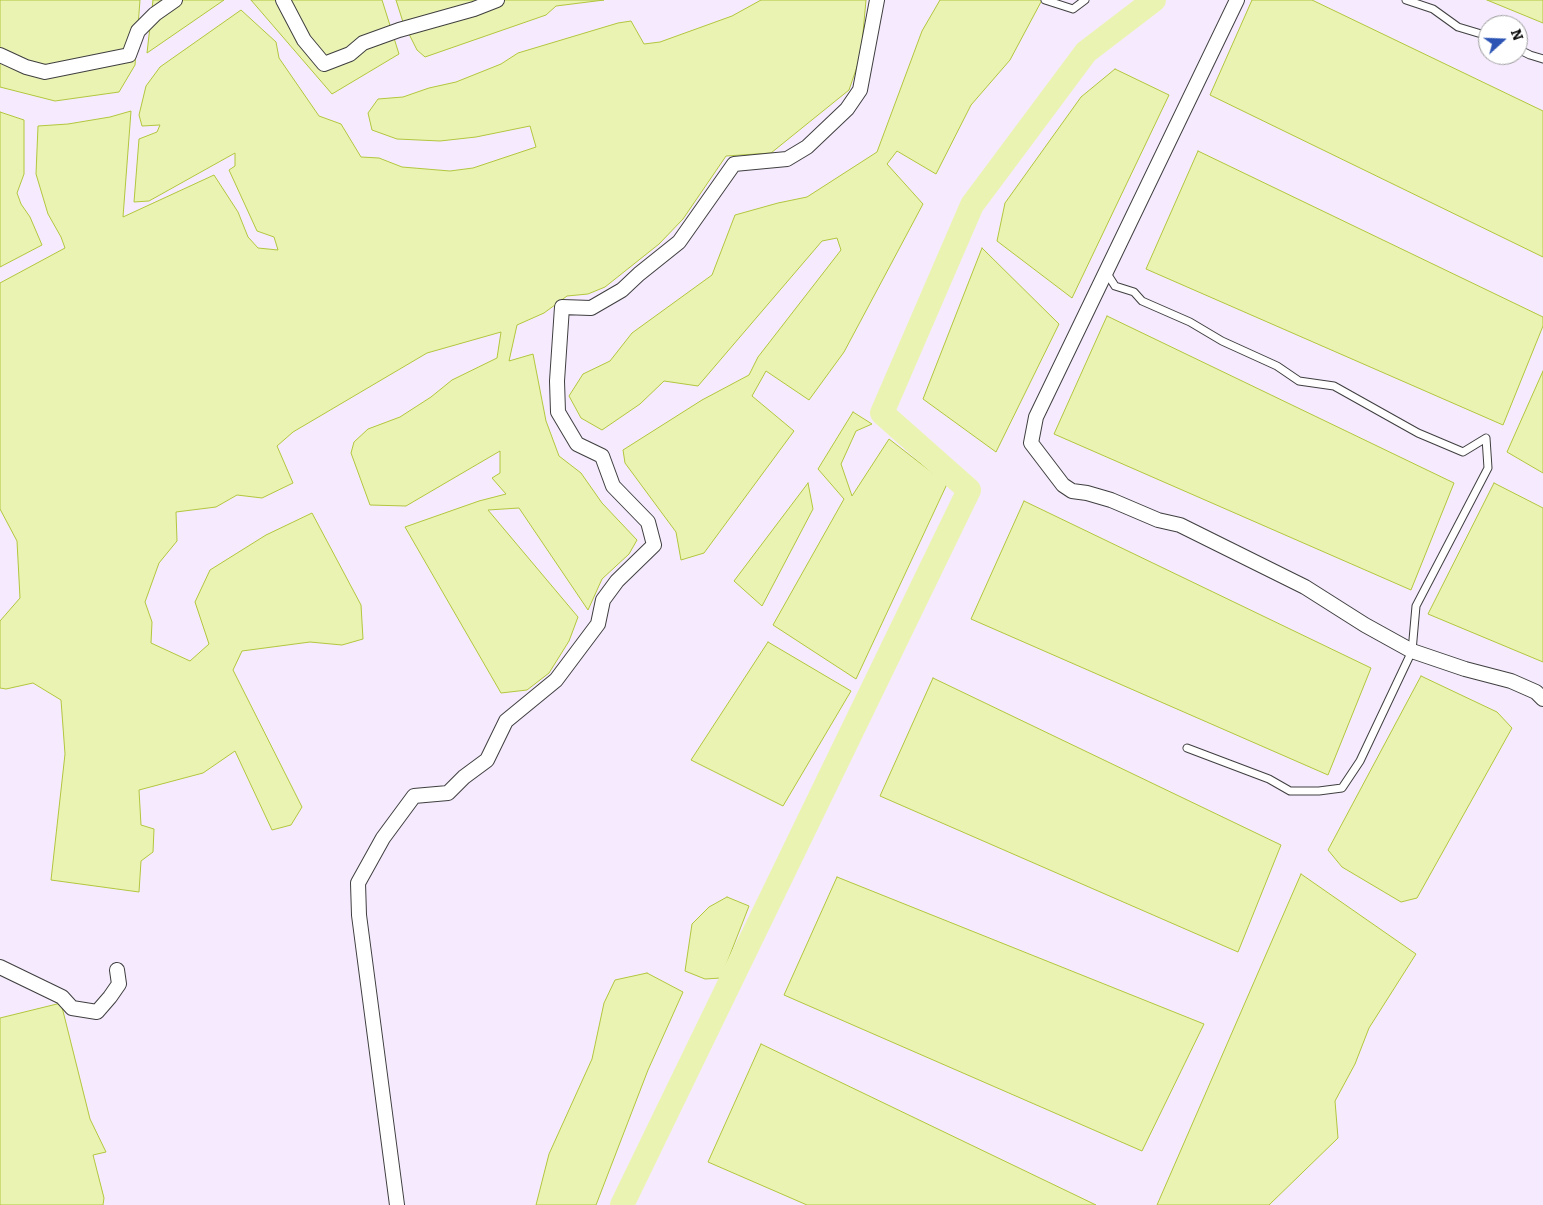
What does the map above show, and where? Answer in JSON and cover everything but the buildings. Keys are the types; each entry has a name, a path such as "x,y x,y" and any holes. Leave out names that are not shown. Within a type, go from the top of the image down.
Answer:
{"street":[{"path":"0,55 26,67 45,72 129,55 138,31 155,14 175,0"},
{"path":"282,0 304,40 324,64 350,54 362,43 398,30 474,9 497,0"},
{"path":"397,1205 359,915 358,883 382,838 414,796 448,793 464,777 487,760 506,721 556,680 598,624 603,600 617,581 654,546 648,522 613,486 602,456 577,444 558,412 557,381 562,307 591,308 622,290 679,242 734,164 787,159 807,146 847,108 860,90 877,0"},
{"path":"1237,0 1036,417 1031,443 1063,485 1072,491 1111,500 1158,520 1180,525 1305,588 1412,651 1465,669 1511,681 1536,692 1543,699"},
{"path":"0,967 62,997 72,1008 97,1012 119,984 117,970"}],"lane":[{"path":"1044,0 1073,9 1085,0"},
{"path":"1406,0 1433,9 1458,27 1478,33"},
{"path":"1528,53 1543,59"},
{"path":"1106,272 1115,286 1134,292 1142,301 1190,322 1222,341 1277,366 1299,381 1334,386 1418,434 1463,452 1486,438 1488,468 1416,606 1412,651 1360,762 1342,788 1319,791 1290,791 1269,779 1186,748"}],"shaded area":[{"path":"0,0 140,0 135,65 119,92 55,101 0,87"},
{"path":"153,0 224,0 147,53"},
{"path":"251,0 382,0 399,54 332,94"},
{"path":"396,0 604,0 556,6 546,15 425,57 417,50 403,22"},
{"path":"761,0 866,0 861,55 849,90 771,153 726,156 683,219 659,244 605,287 588,294 567,296 544,313 517,325 509,361 533,354 546,421 559,456 581,473 602,503 637,540 629,554 602,579 588,610 519,508 488,510 578,617 569,641 549,673 527,690 501,693 405,527 479,501 506,494 492,478 500,473 500,451 406,506 370,505 351,453 354,442 368,429 400,417 431,397 452,380 497,358 501,332 427,353 293,432 277,446 293,483 262,498 237,495 216,507 176,512 177,541 159,563 145,602 152,622 151,643 190,661 209,644 195,602 210,570 266,535 312,513 361,605 363,639 342,645 310,642 242,651 233,670 302,807 291,825 272,830 235,751 203,773 139,790 141,825 154,829 153,852 141,861 139,892 51,880 65,754 61,700 33,683 6,689 0,688 0,621 20,598 17,541 0,509 0,283 65,248 48,214 36,174 38,126 68,124 110,117 131,111 123,217 214,175 238,212 248,237 258,248 278,250 274,237 257,231 229,170 235,166 235,153 149,201 134,202 139,139 157,132 160,125 142,126 139,115 146,86 160,67 241,10 276,42 279,58 319,116 341,124 361,157 379,158 402,167 450,171 473,168 536,147 530,126 476,137 440,141 397,139 372,130 368,113 378,99 403,97 429,88 456,82 501,64 518,53 618,23 631,21 644,44 660,42 732,16"},
{"path":"940,0 1042,0 1010,60 971,105 936,174 897,151 887,164 923,204 844,352 809,400 766,371 752,396 794,431 704,553 681,560 676,532 625,463 623,450 702,400 749,375 758,357 841,250 837,238 822,241 698,386 664,381 640,404 602,430 581,418 569,396 583,374 610,361 632,333 712,275 735,215 807,197 877,152 922,31"},
{"path":"1252,0 1312,0 1543,111 1543,257 1210,95"},
{"path":"1487,0 1543,0 1543,23 1528,17 1528,15 1524,15"},
{"path":"1115,69 1169,95 1072,298 997,241 1005,203 1081,97"},
{"path":"0,112 24,120 24,174 17,193 42,245 0,267"},
{"path":"1198,151 1543,317 1543,326 1503,425 1146,269"},
{"path":"982,248 1059,324 996,452 923,399"},
{"path":"1107,316 1454,483 1411,590 1054,434"},
{"path":"1543,371 1543,473 1507,452"},
{"path":"853,412 872,424 856,431 841,464 852,496 889,439 947,484 856,679 773,625 844,499 818,469"},
{"path":"808,483 813,509 762,606 734,581"},
{"path":"1494,483 1543,508 1543,662 1428,614"},
{"path":"1024,501 1371,668 1328,775 971,619"},
{"path":"768,642 851,691 783,806 691,760"},
{"path":"1421,676 1497,712 1512,728 1417,898 1401,902 1342,867 1328,850"},
{"path":"933,678 1281,845 1238,952 880,796"},
{"path":"1301,874 1416,954 1369,1028 1355,1064 1335,1101 1338,1138 1269,1205 1157,1205"},
{"path":"837,877 1204,1024 1142,1151 784,995"},
{"path":"727,897 749,906 721,978 705,979 685,971 692,924 709,907"},
{"path":"647,973 683,992 648,1070 596,1205 536,1205 549,1154 592,1059 604,1003 615,980"},
{"path":"61,1003 90,1119 106,1152 93,1155 104,1198 103,1205 0,1205 0,1018"},
{"path":"761,1044 1096,1205 807,1205 708,1162"}],"waterway":[{"path":"622,1205 969,490 882,413 972,205 1086,52 1154,0"}]}
